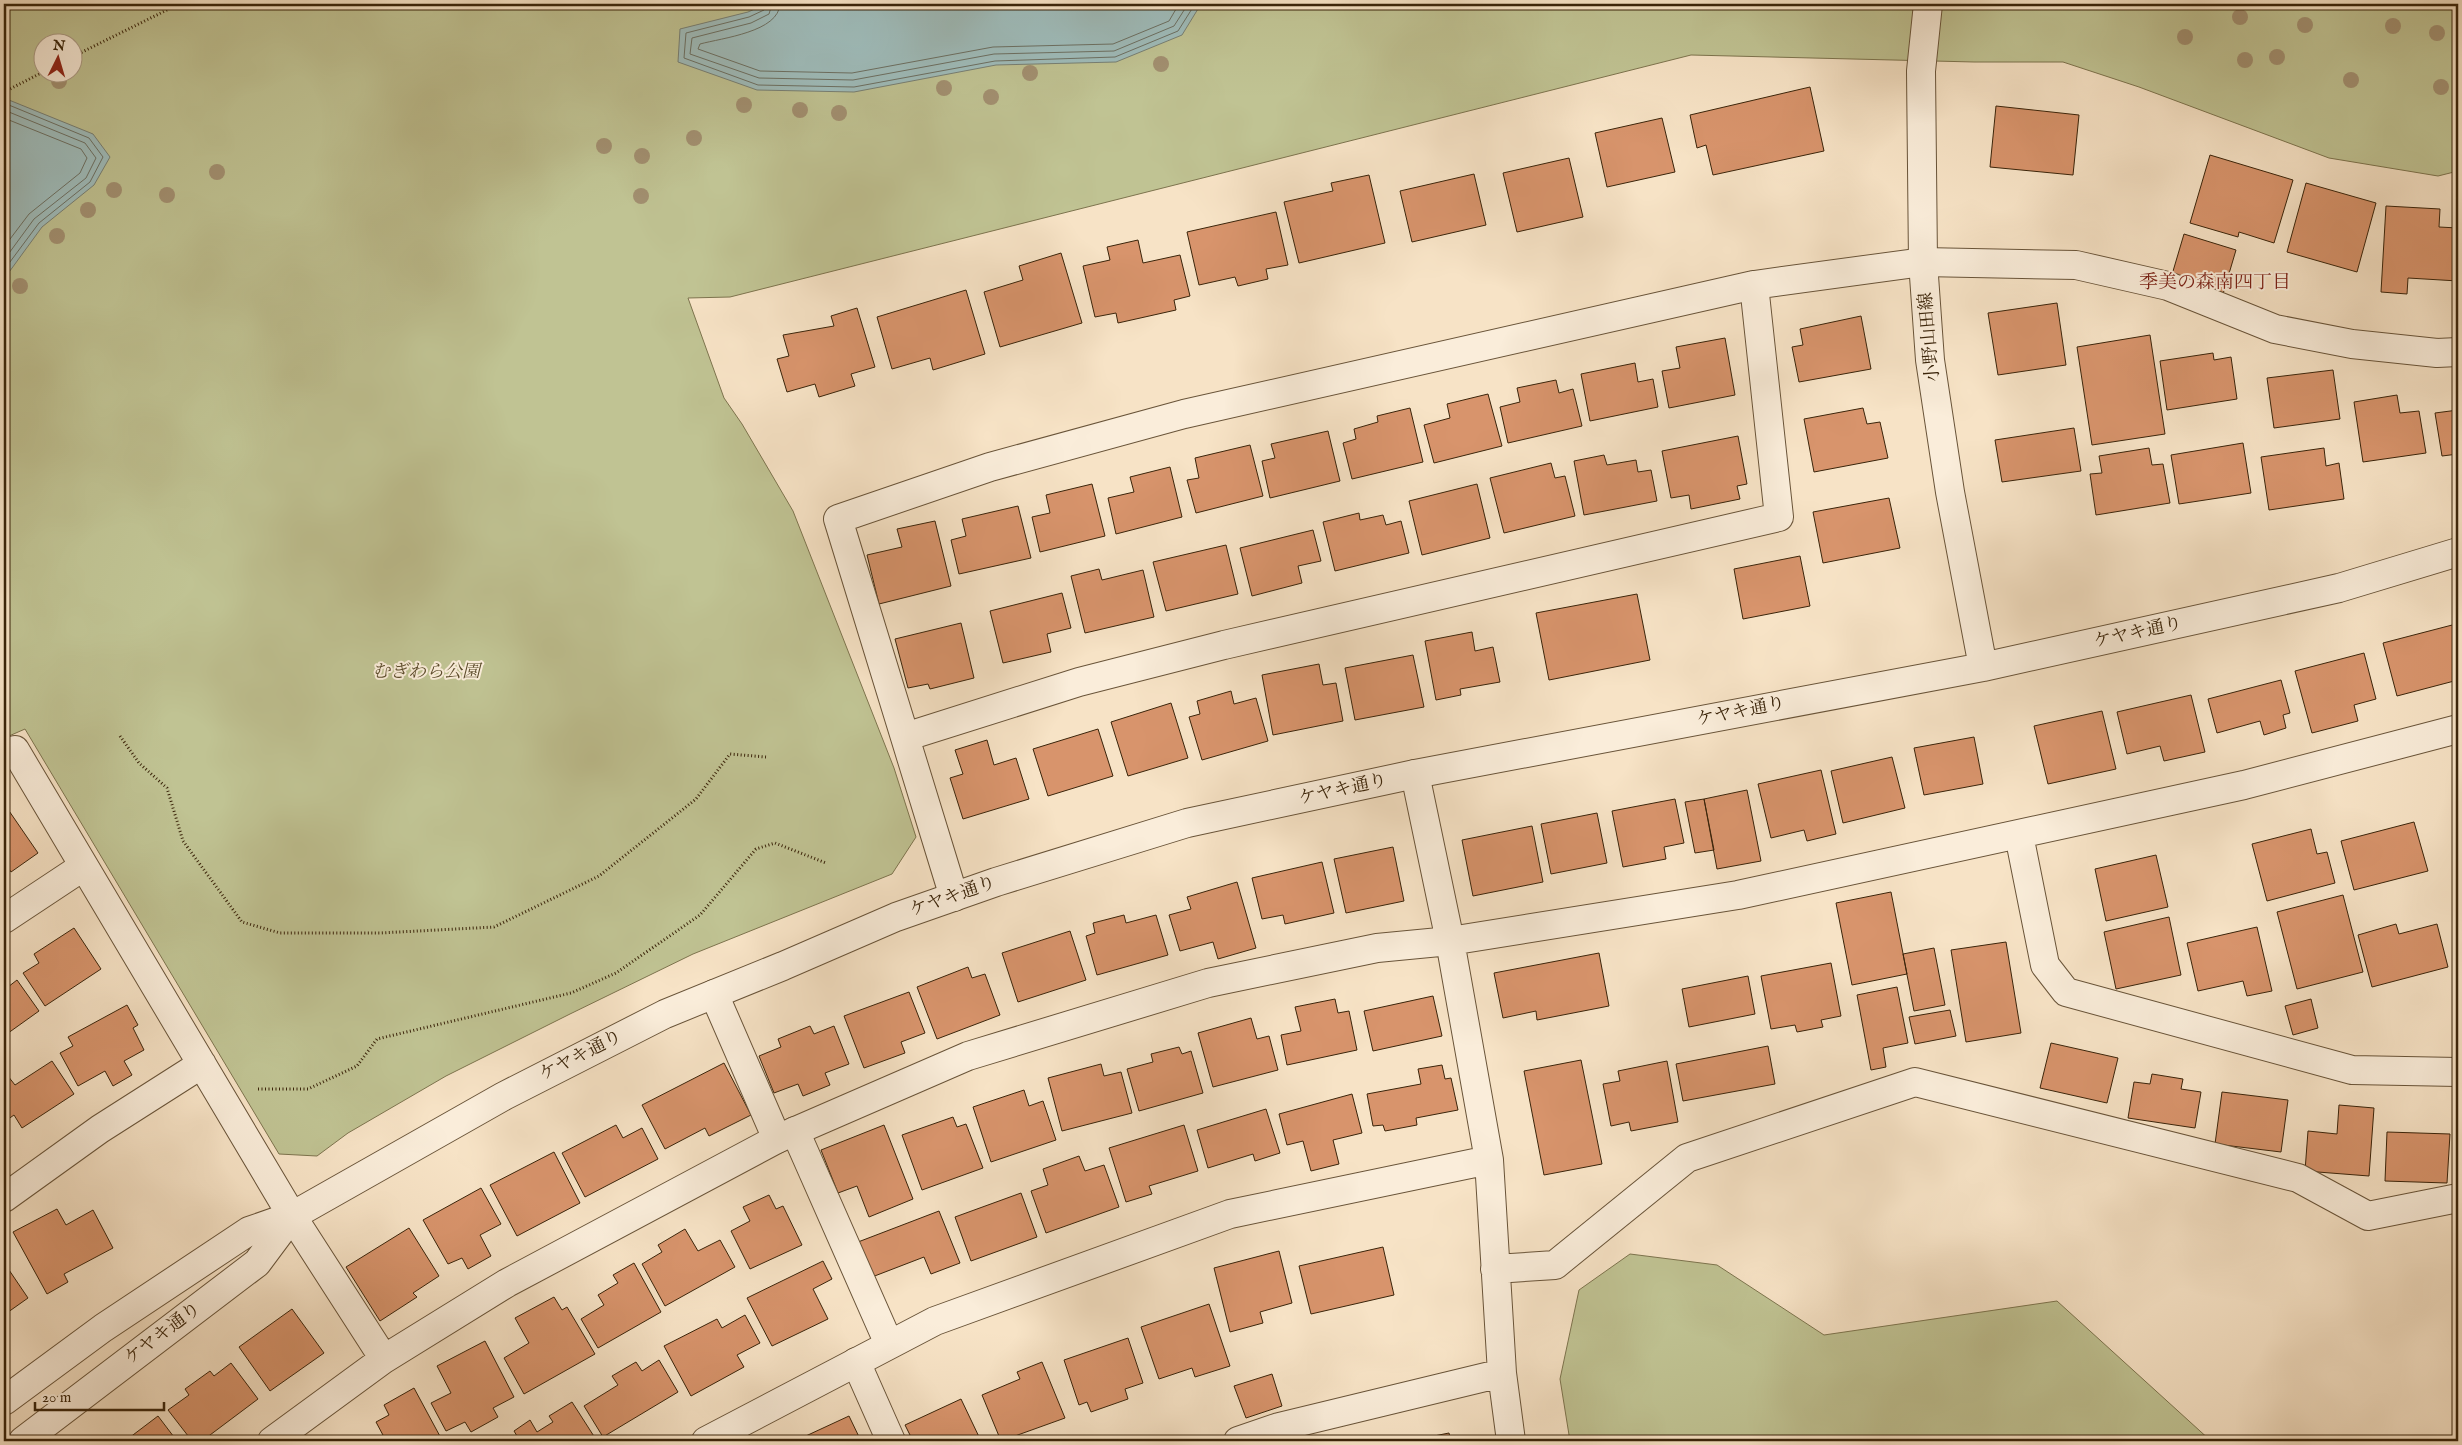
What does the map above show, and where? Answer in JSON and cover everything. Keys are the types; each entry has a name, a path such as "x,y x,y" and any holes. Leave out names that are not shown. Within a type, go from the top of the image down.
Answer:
{"street":[{"name":"小野山田線","path":"1928,4 1922,71 1923,262 1931,370 1950,492 1983,667"},
{"path":"954,897 838,519 990,467 1184,414 1754,285 1923,262 2076,265 2168,286 2275,329 2352,344 2437,353 2458,352"},
{"path":"905,737 1079,682 1224,644 1779,517 1754,285"},
{"name":"ケヤキ通り","path":"4,1401 103,1328 250,1231 292,1216 504,1096 665,1014 896,917 1187,823 1415,774 1983,667 2340,588 2458,552"},
{"path":"272,1441 384,1359 507,1283 786,1135 968,1056 1208,983 1377,948 1450,941 1738,895 2244,785 2458,729"},
{"path":"4,754 15,750 292,1216 384,1359"},
{"path":"1415,774 1450,941 1489,1160 1502,1373 1511,1441"},
{"path":"2019,835 2045,965 2066,992 2352,1070 2458,1072"},
{"path":"4,919 84,866"},
{"path":"714,994 889,1344"},
{"path":"4,1198 100,1129 202,1064"},
{"path":"1495,1269 1555,1265 1687,1158 1915,1082 2298,1178 2368,1216 2458,1198"},
{"path":"706,1441 935,1320 1230,1214 1489,1160"},
{"name":"ケヤキ通り","path":"23,1441 257,1263 292,1216"},
{"path":"856,1362 891,1441"},
{"path":"1238,1441 1279,1427 1502,1373"}],"path":[{"path":"82,53 179,4"},
{"path":"4,92 32,78"},
{"path":"120,736 139,763 167,788 182,842 242,922 280,933 380,933 494,927 599,876 696,798 730,754 766,758"},
{"path":"255,1089 308,1089 358,1066 377,1039 571,994 616,973 700,915 756,849 775,843 826,863"}],"green space":[{"name":"むぎわら公園","path":"4,4 2458,4 2458,171 2438,176 2329,158 2139,87 2063,62 1974,62 1691,55 730,297 688,298 724,398 742,424 793,511 894,768 916,837 892,874 693,954 570,1014 446,1076 348,1133 317,1156 279,1154 25,729 9,736 4,726"},
{"path":"1630,1254 1717,1265 1824,1335 2057,1301 2211,1441 1570,1441 1560,1379 1579,1290"}],"water":[{"path":"766,4 1201,4 1182,35 1116,62 996,65 854,92 757,90 678,62 680,29 748,12"},
{"path":"4,98 93,134 110,157 94,185 42,227 4,279"}],"building":[{"path":"1810,87 1824,151 1713,175 1706,145 1697,148 1690,115"},
{"path":"1996,106 2079,115 2073,175 1990,167"},
{"path":"1662,118 1675,172 1607,187 1595,133"},
{"path":"2210,155 2293,180 2274,243 2239,232 2238,237 2190,223"},
{"path":"1569,158 1583,217 1517,232 1503,173"},
{"path":"1474,174 1486,225 1412,242 1400,191"},
{"path":"1369,175 1385,243 1299,263 1284,202 1333,191 1331,183"},
{"path":"2306,183 2376,203 2357,272 2287,252"},
{"path":"2386,206 2440,209 2439,227 2458,228 2458,281 2408,278 2407,294 2381,292"},
{"path":"1276,212 1288,265 1266,269 1268,279 1238,286 1235,277 1199,285 1187,232"},
{"path":"2184,234 2236,250 2223,294 2171,278"},
{"path":"1138,240 1143,263 1180,255 1190,296 1174,300 1176,310 1118,323 1116,313 1095,317 1083,266 1110,260 1107,247"},
{"path":"1061,253 1082,323 1000,347 984,292 1023,280 1019,266"},
{"path":"966,290 985,354 933,370 930,358 892,369 877,317"},
{"path":"2057,303 2066,365 1998,375 1988,313"},
{"path":"857,308 875,367 851,374 855,386 819,397 815,384 787,392 777,359 789,356 783,335 834,326 831,316"},
{"path":"1861,316 1871,369 1799,382 1792,347 1803,345 1800,329"},
{"path":"2150,335 2165,434 2092,445 2077,347"},
{"path":"1725,338 1735,395 1669,408 1662,371 1680,368 1676,347"},
{"path":"2213,353 2214,360 2231,357 2237,399 2167,410 2160,361"},
{"path":"1635,363 1638,382 1653,379 1658,407 1590,421 1581,374"},
{"path":"2333,370 2340,419 2274,428 2267,378"},
{"path":"1556,380 1559,393 1573,389 1582,426 1508,443 1500,407 1520,402 1517,388"},
{"path":"1488,394 1502,446 1434,463 1424,425 1450,418 1447,404"},
{"path":"2397,395 2400,413 2419,411 2426,453 2363,462 2354,402"},
{"path":"1410,408 1423,462 1352,479 1343,443 1356,439 1354,429 1378,422 1377,416"},
{"path":"1863,408 1867,424 1880,422 1888,458 1814,472 1804,419"},
{"path":"2458,410 2458,454 2442,456 2435,413"},
{"path":"2074,428 2081,471 2002,482 1995,440"},
{"path":"1328,431 1340,481 1270,498 1262,461 1275,458 1271,444"},
{"path":"1738,436 1747,484 1737,486 1740,499 1691,509 1689,495 1671,498 1662,451"},
{"path":"2243,443 2251,493 2179,504 2171,455"},
{"path":"1250,445 1263,496 1196,513 1187,480 1199,478 1195,458"},
{"path":"2149,448 2152,465 2163,464 2170,503 2096,515 2090,474 2102,473 2099,456"},
{"path":"2324,448 2326,466 2339,463 2344,499 2269,510 2261,457"},
{"path":"1604,455 1607,465 1636,460 1638,472 1651,470 1657,501 1584,515 1574,461"},
{"path":"1551,463 1555,478 1565,476 1575,516 1504,533 1490,478"},
{"path":"1170,467 1182,517 1116,534 1108,498 1134,492 1130,477"},
{"path":"1092,484 1105,536 1040,552 1032,517 1050,513 1046,495"},
{"path":"1477,484 1490,538 1422,555 1409,501"},
{"path":"1889,498 1900,548 1823,563 1813,512"},
{"path":"1018,506 1031,558 959,574 951,540 966,536 962,519"},
{"path":"1359,513 1360,520 1383,515 1386,525 1401,521 1409,553 1335,571 1323,522"},
{"path":"935,521 951,586 879,604 867,555 902,547 897,529"},
{"path":"1313,530 1321,561 1298,566 1302,583 1252,596 1240,548"},
{"path":"1226,545 1238,594 1166,611 1153,562"},
{"path":"1800,556 1810,606 1743,619 1734,569"},
{"path":"1099,569 1102,580 1143,570 1154,617 1085,633 1071,576"},
{"path":"1062,593 1071,628 1047,634 1051,652 1003,663 990,611"},
{"path":"1637,594 1650,660 1549,680 1536,613"},
{"path":"961,623 974,678 930,689 928,684 908,688 895,639"},
{"path":"2456,624 2458,633 2458,680 2397,696 2383,643"},
{"path":"1472,632 1475,651 1493,647 1500,682 1460,689 1461,695 1436,700 1425,641"},
{"path":"2364,653 2376,699 2354,705 2358,721 2312,733 2295,671"},
{"path":"1413,655 1424,707 1355,720 1345,668"},
{"path":"1319,664 1323,685 1336,683 1343,721 1273,735 1262,675"},
{"path":"2281,680 2290,713 2283,715 2286,728 2264,735 2260,721 2217,733 2208,699"},
{"path":"1231,691 1234,704 1256,698 1268,741 1202,760 1189,717 1200,714 1197,701"},
{"path":"2191,695 2205,752 2164,761 2160,746 2127,754 2117,712"},
{"path":"1171,703 1188,758 1128,776 1111,722"},
{"path":"2102,711 2116,769 2048,784 2034,726"},
{"path":"1098,729 1113,776 1048,796 1033,749"},
{"path":"1974,737 1983,784 1924,795 1914,748"},
{"path":"987,740 994,765 1016,758 1029,799 963,819 950,778 963,774 955,750"},
{"path":"1892,757 1905,808 1843,823 1831,771"},
{"path":"1821,770 1836,834 1807,841 1804,830 1771,838 1758,784"},
{"path":"1747,790 1761,861 1717,869 1704,799"},
{"path":"1675,799 1684,843 1664,847 1666,859 1623,867 1612,811"},
{"path":"1704,799 1714,850 1695,853 1685,802"},
{"path":"5,805 38,853 11,872 4,861"},
{"path":"1597,813 1607,863 1551,874 1541,824"},
{"path":"2414,822 2428,871 2354,890 2341,841"},
{"path":"1532,826 1543,882 1473,896 1462,840"},
{"path":"2311,829 2317,854 2327,852 2335,883 2267,901 2252,844"},
{"path":"1393,847 1404,901 1346,913 1334,859"},
{"path":"2156,855 2168,907 2106,921 2095,869"},
{"path":"1322,862 1334,913 1285,924 1283,915 1262,919 1252,878"},
{"path":"1237,882 1256,948 1218,959 1213,942 1180,951 1169,915 1191,909 1187,897"},
{"path":"1891,892 1907,974 1852,985 1836,903"},
{"path":"2343,895 2363,972 2297,989 2277,912"},
{"path":"1124,915 1126,923 1156,915 1168,955 1097,975 1086,936 1095,933 1093,923"},
{"path":"2169,917 2181,975 2116,989 2104,932"},
{"path":"2396,924 2399,934 2437,924 2448,967 2372,987 2358,935"},
{"path":"2257,927 2272,991 2247,996 2243,981 2198,991 2187,943"},
{"path":"74,928 101,969 45,1006 23,973 39,963 34,954"},
{"path":"1070,931 1086,980 1018,1002 1002,953"},
{"path":"2006,942 2021,1033 1966,1042 1951,950"},
{"path":"1934,948 1945,1005 1914,1011 1903,954"},
{"path":"1599,953 1609,1006 1537,1020 1536,1011 1503,1018 1494,973"},
{"path":"1831,963 1841,1016 1821,1020 1823,1027 1797,1032 1795,1025 1771,1029 1761,976"},
{"path":"968,967 972,978 985,974 1000,1015 937,1039 917,987"},
{"path":"1748,976 1755,1014 1689,1027 1682,989"},
{"path":"17,980 39,1011 4,1036 4,981 8,987"},
{"path":"1897,987 1908,1043 1883,1048 1886,1067 1871,1070 1857,995"},
{"path":"909,992 925,1033 901,1042 905,1053 864,1068 844,1016"},
{"path":"1433,996 1442,1036 1373,1051 1364,1011"},
{"path":"1335,999 1338,1013 1349,1011 1357,1050 1287,1065 1281,1035 1301,1031 1295,1007"},
{"path":"2311,999 2318,1028 2293,1035 2285,1006"},
{"path":"127,1005 138,1025 133,1028 144,1050 124,1061 132,1075 113,1086 105,1071 78,1086 60,1053 73,1046 68,1037"},
{"path":"1950,1010 1956,1036 1915,1044 1909,1017"},
{"path":"1251,1018 1257,1039 1269,1036 1278,1070 1213,1087 1198,1033"},
{"path":"810,1026 814,1034 834,1026 849,1064 825,1073 830,1085 803,1096 798,1084 774,1093 759,1056 781,1047 778,1039"},
{"path":"2051,1043 2118,1058 2107,1103 2040,1088"},
{"path":"1768,1046 1775,1084 1683,1101 1676,1064"},
{"path":"1179,1047 1182,1054 1191,1051 1203,1093 1139,1111 1127,1069 1153,1062 1151,1054"},
{"path":"1581,1060 1602,1164 1544,1175 1524,1071"},
{"path":"52,1061 74,1094 22,1128 14,1115 4,1122 4,1071 15,1085"},
{"path":"1667,1061 1678,1122 1631,1131 1629,1122 1611,1126 1603,1084 1620,1081 1618,1071"},
{"path":"724,1063 751,1115 709,1136 705,1128 665,1149 642,1105"},
{"path":"1101,1064 1104,1076 1121,1072 1132,1113 1062,1131 1048,1078"},
{"path":"1442,1065 1445,1079 1451,1078 1458,1110 1416,1118 1417,1125 1385,1131 1383,1125 1373,1126 1367,1094 1421,1084 1418,1069"},
{"path":"2152,1074 2183,1079 2181,1089 2201,1092 2195,1128 2128,1118 2134,1082 2150,1084"},
{"path":"1024,1090 1029,1106 1043,1101 1056,1140 991,1162 973,1107"},
{"path":"2222,1092 2288,1100 2281,1152 2215,1144"},
{"path":"1352,1094 1362,1133 1333,1140 1339,1164 1311,1171 1303,1141 1287,1145 1279,1114"},
{"path":"2339,1105 2374,1108 2369,1176 2305,1171 2308,1131 2337,1134"},
{"path":"1266,1109 1280,1153 1255,1161 1253,1154 1208,1168 1197,1130"},
{"path":"953,1117 957,1127 966,1124 983,1168 922,1190 902,1135"},
{"path":"616,1125 623,1138 642,1128 658,1159 585,1197 562,1153"},
{"path":"884,1125 913,1199 869,1217 857,1186 838,1193 821,1150"},
{"path":"1184,1125 1198,1171 1149,1186 1152,1194 1126,1202 1109,1148"},
{"path":"2387,1132 2450,1134 2447,1183 2385,1181"},
{"path":"554,1152 580,1203 517,1236 490,1185"},
{"path":"1079,1156 1085,1171 1104,1165 1119,1207 1046,1233 1031,1191 1048,1185 1043,1169"},
{"path":"481,1188 501,1224 480,1235 491,1256 468,1269 462,1258 448,1264 423,1220"},
{"path":"1021,1193 1037,1237 971,1261 955,1217"},
{"path":"769,1195 776,1209 783,1206 802,1245 750,1269 731,1231 750,1221 743,1207"},
{"path":"57,1209 66,1225 93,1210 113,1248 64,1274 68,1282 47,1294 13,1232"},
{"path":"939,1211 960,1263 931,1274 924,1257 872,1277 858,1242"},
{"path":"409,1228 439,1276 413,1293 417,1297 380,1321 346,1267"},
{"path":"685,1229 698,1251 720,1240 735,1267 665,1306 642,1264 662,1252 658,1245"},
{"path":"1383,1247 1394,1295 1311,1314 1299,1266"},
{"path":"1279,1251 1292,1303 1260,1312 1263,1323 1230,1332 1214,1268"},
{"path":"823,1261 832,1279 813,1289 828,1319 772,1346 747,1298"},
{"path":"634,1263 661,1312 598,1348 581,1319 604,1305 598,1295 618,1283 613,1275"},
{"path":"7,1267 28,1298 4,1315 4,1269"},
{"path":"554,1297 562,1310 567,1307 595,1354 524,1394 504,1358 529,1343 515,1318"},
{"path":"1209,1304 1230,1366 1195,1377 1192,1368 1159,1379 1141,1327"},
{"path":"292,1309 324,1353 270,1391 239,1347"},
{"path":"745,1315 760,1343 737,1355 744,1367 691,1396 664,1346 717,1319 722,1328"},
{"path":"1128,1338 1143,1383 1125,1389 1128,1399 1091,1412 1087,1402 1079,1405 1064,1360"},
{"path":"485,1341 514,1397 493,1408 498,1417 471,1432 465,1422 446,1431 431,1403 451,1393 437,1366"},
{"path":"659,1360 678,1392 603,1437 584,1406 618,1385 612,1376 636,1362 642,1371"},
{"path":"1042,1362 1065,1418 1001,1441 982,1395 1020,1379 1017,1372"},
{"path":"231,1363 258,1399 202,1441 192,1441 168,1410 189,1395 185,1389 210,1371 214,1376"},
{"path":"1272,1374 1282,1406 1246,1418 1234,1386"},
{"path":"414,1388 442,1440 377,1441 384,1437 376,1422 389,1415 384,1405"},
{"path":"961,1399 981,1441 913,1441 905,1425"},
{"path":"572,1402 597,1441 520,1441 514,1431 530,1420 537,1432 553,1422 549,1416"},
{"path":"158,1416 177,1441 125,1441"},
{"path":"849,1416 861,1441 795,1441"},
{"path":"1449,1433 1451,1441 1409,1441"}],"district":[{"name":"季美の森南四丁目","path":"2215,283"}]}
